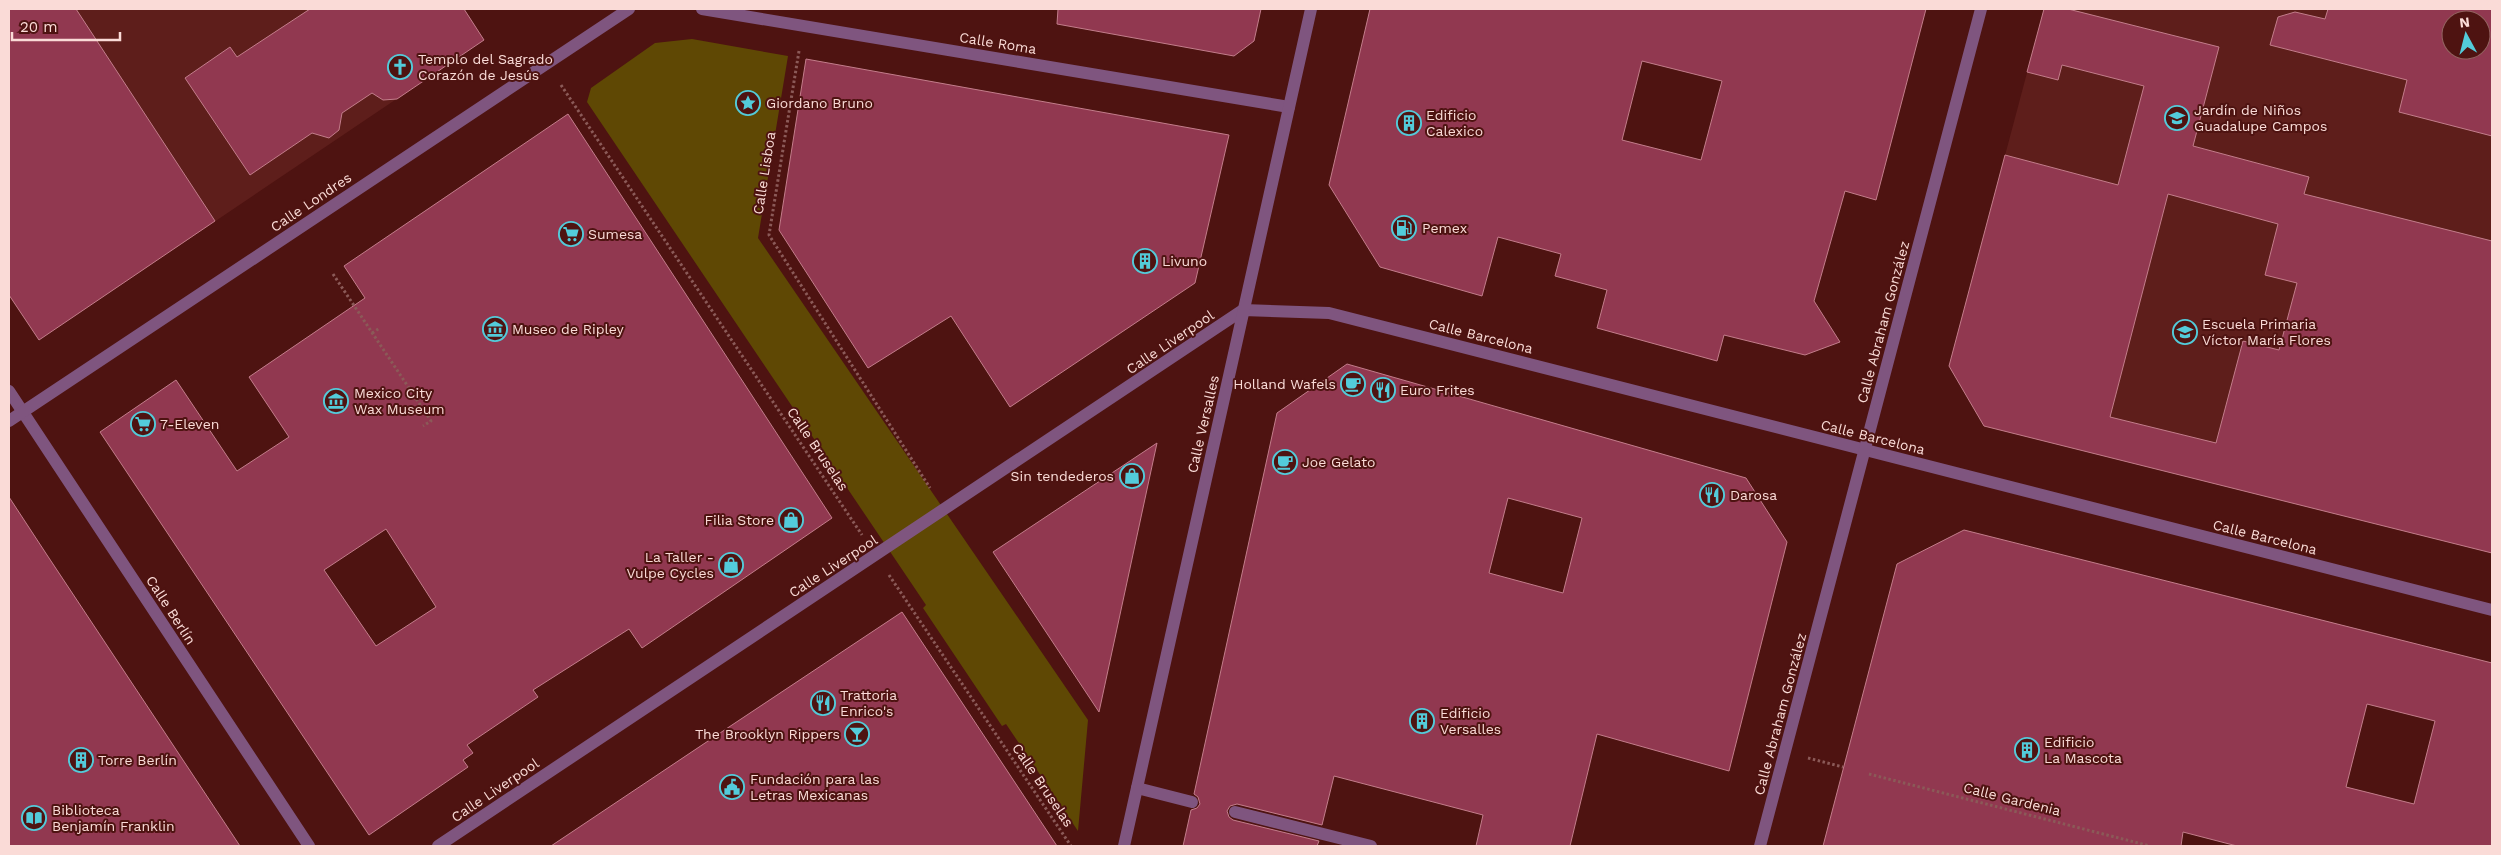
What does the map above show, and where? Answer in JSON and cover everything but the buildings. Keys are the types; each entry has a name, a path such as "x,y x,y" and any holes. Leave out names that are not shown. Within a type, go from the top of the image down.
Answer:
{"street":[{"name":"Calle Londres","path":"9,421 629,9"},
{"name":"Calle Roma","path":"702,9 761,14 803,26 1289,107"},
{"name":"Calle Versalles","path":"1124,846 1310,9"},
{"name":"Calle Abraham González","path":"1760,846 1981,9"},
{"name":"Calle Barcelona","path":"1244,310 1329,312 2492,610"},
{"name":"Calle Liverpool","path":"438,846 1244,310"},
{"name":"Calle Berlín","path":"9,391 309,846"},
{"path":"1137,788 1192,802"},
{"path":"1235,812 1371,846"}],"path":[{"name":"Calle Lisboa","path":"803,26 769,235 944,510"},
{"name":"Calle Bruselas","path":"547,63 1071,846"},
{"path":"333,274 431,421 423,426"},
{"path":"372,333 380,328"},
{"path":"1785,752 1843,767"},
{"name":"Calle Gardenia","path":"1869,774 2150,846"}],"shaded area":[{"path":"9,9 464,9 484,40 39,340 9,295"},
{"path":"2044,9 2492,9 2492,553 1984,426 1949,366"},
{"path":"692,39 788,56 758,238 1088,720 1078,831 1006,724 1002,726 923,608 926,605 587,102 591,88 655,43"}],"place":[{"name":"Templo del Sagrado Corazón de Jesús","path":"400,67"},
{"name":"Giordano Bruno","path":"748,103"},
{"name":"Jardín de Niños Guadalupe Campos","path":"2177,118"},
{"name":"Edificio Calexico","path":"1409,123"},
{"name":"Pemex","path":"1404,228"},
{"name":"Sumesa","path":"571,234"},
{"name":"Livuno","path":"1145,261"},
{"name":"Museo de Ripley","path":"495,329"},
{"name":"Escuela Primaria Víctor María Flores","path":"2185,332"},
{"name":"Holland Wafels","path":"1353,384"},
{"name":"Euro Frites","path":"1383,390"},
{"name":"Mexico City Wax Museum","path":"336,401"},
{"name":"7-Eleven","path":"143,424"},
{"name":"Joe Gelato","path":"1285,462"},
{"name":"Sin tendederos","path":"1132,476"},
{"name":"Darosa","path":"1712,495"},
{"name":"Filia Store","path":"791,520"},
{"name":"La Taller - Vulpe Cycles","path":"731,565"},
{"name":"Trattoria Enrico's","path":"823,703"},
{"name":"Edificio Versalles","path":"1422,721"},
{"name":"The Brooklyn Rippers","path":"857,734"},
{"name":"Edificio La Mascota","path":"2027,750"},
{"name":"Torre Berlín","path":"81,760"},
{"name":"Fundación para las Letras Mexicanas","path":"732,787"},
{"name":"Biblioteca Benjamín Franklin","path":"34,818"}]}
